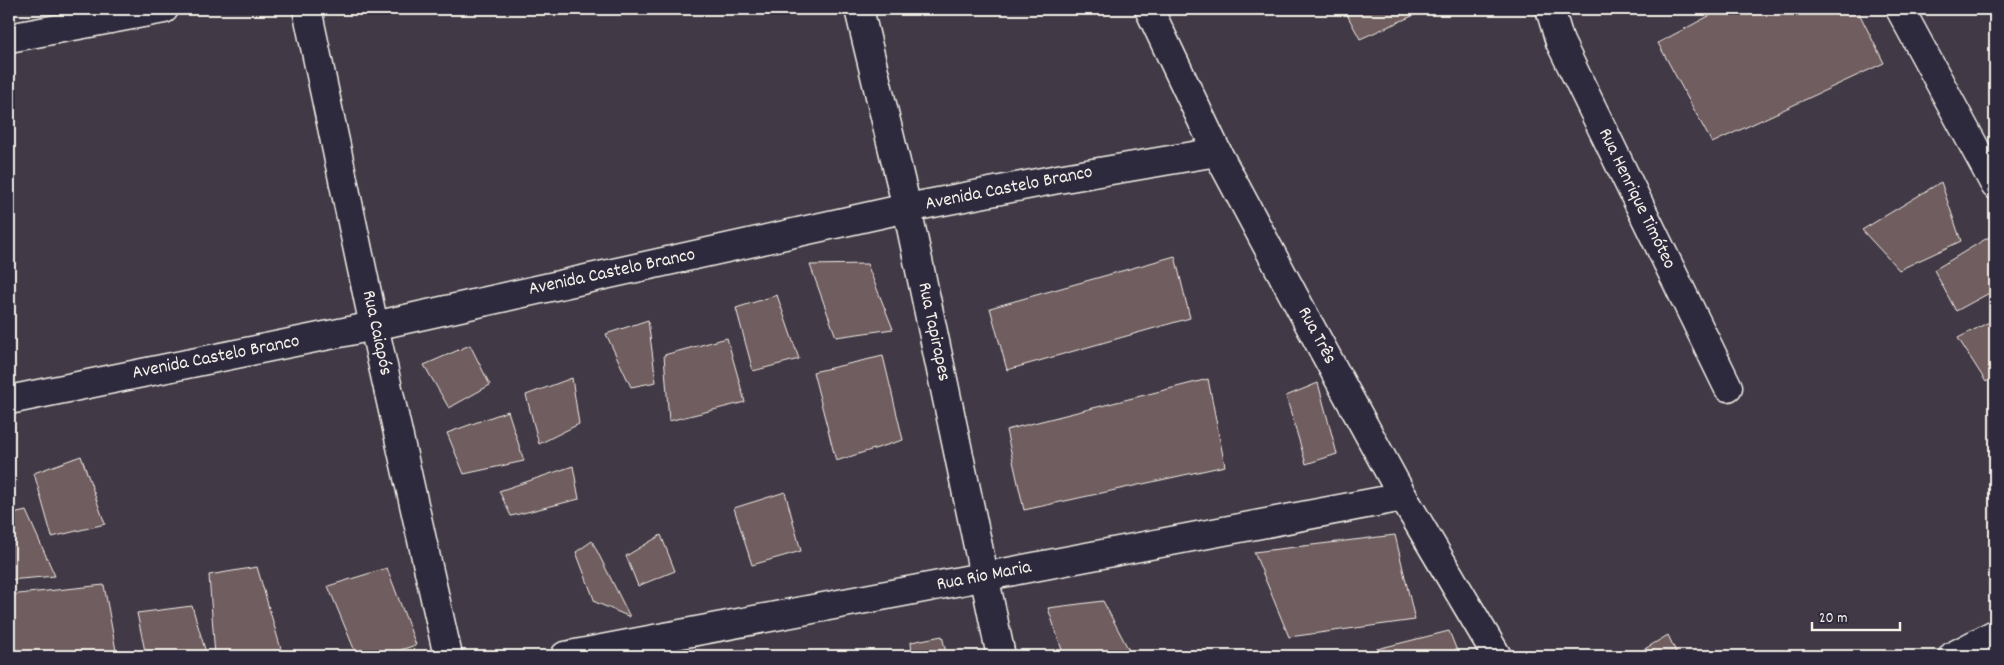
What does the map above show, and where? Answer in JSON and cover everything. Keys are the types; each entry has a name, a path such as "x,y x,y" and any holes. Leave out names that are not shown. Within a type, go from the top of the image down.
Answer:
{"street":[{"path":"9,38 164,9"},
{"name":"Rua Caiapós","path":"307,9 374,326 448,656"},
{"name":"Rua Tapirapes","path":"859,9 907,208 1001,656"},
{"name":"Rua Três","path":"1149,9 1217,152 1403,497 1497,656"},
{"name":"Rua Henrique Timóteo","path":"1550,9 1560,42 1728,388"},
{"path":"1900,9 1995,185"},
{"name":"Avenida Castelo Branco","path":"9,400 374,326 907,208 1058,179 1217,152"},
{"name":"Rua Rio Maria","path":"565,656 1403,497"},
{"path":"1953,656 1995,634"}],"building":[{"path":"1344,9 1428,9 1360,39"},
{"path":"1722,9 1857,9 1884,63 1712,143 1658,43"},
{"path":"1941,182 1961,241 1899,270 1862,230"},
{"path":"1994,234 1995,290 1956,311 1934,270"},
{"path":"1175,256 1190,318 1007,370 990,308"},
{"path":"867,264 893,329 836,337 810,265"},
{"path":"777,295 799,359 753,371 736,308"},
{"path":"1995,319 1995,376 1986,382 1958,338"},
{"path":"648,320 656,382 631,387 606,334"},
{"path":"727,338 745,402 669,421 664,355"},
{"path":"470,345 490,385 449,408 424,365"},
{"path":"883,356 903,440 836,461 813,372"},
{"path":"572,378 579,424 539,444 526,395"},
{"path":"1208,379 1225,466 1024,510 1006,430"},
{"path":"1318,383 1337,454 1306,464 1286,396"},
{"path":"508,411 524,461 464,474 447,433"},
{"path":"81,456 105,524 52,537 34,473"},
{"path":"573,466 579,499 511,516 499,491"},
{"path":"785,492 801,551 752,565 734,508"},
{"path":"26,511 55,576 9,580 9,515"},
{"path":"661,535 675,571 638,586 626,556"},
{"path":"1395,535 1415,620 1289,637 1254,552"},
{"path":"592,541 630,617 595,602 576,552"},
{"path":"257,567 283,656 215,656 209,575"},
{"path":"387,568 416,645 382,656 357,656 328,586"},
{"path":"104,585 117,656 9,656 9,595"},
{"path":"1103,601 1132,656 1064,656 1048,608"},
{"path":"192,606 207,656 146,656 137,613"},
{"path":"1449,631 1459,656 1366,656 1365,652"},
{"path":"1668,635 1678,656 1633,656"},
{"path":"942,636 947,656 912,656 911,642"}]}
